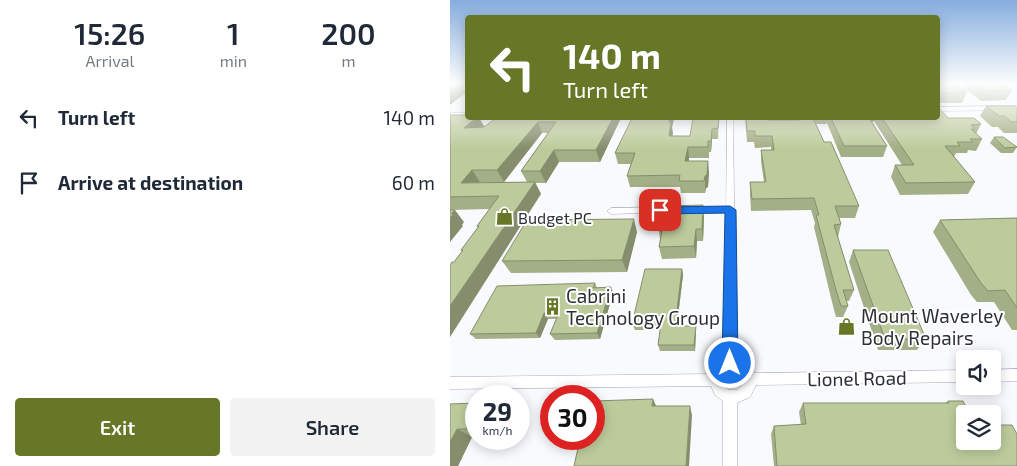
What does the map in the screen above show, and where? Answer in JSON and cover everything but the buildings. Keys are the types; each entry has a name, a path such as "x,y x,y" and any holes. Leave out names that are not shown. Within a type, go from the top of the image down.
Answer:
{"street":[{"path":"940,109 1017,108"},
{"path":"450,115 465,115"},
{"path":"730,120 730,363"},
{"path":"610,211 730,210"},
{"path":"730,363 736,363 746,368 750,379 747,390 742,395 730,397 719,391 716,380 720,369 730,363"},
{"path":"1001,376 1017,375"},
{"name":"Lionel Road","path":"750,379 956,376"},
{"path":"450,383 716,380"},
{"path":"730,397 730,466"}],"place":[{"name":"Budget PC","path":"504,217"},
{"name":"Cabrini Technology Group","path":"552,306"},
{"name":"Mount Waverley Body Repairs","path":"847,326"}],"route":[{"path":"660,210 730,210 730,363"}]}
